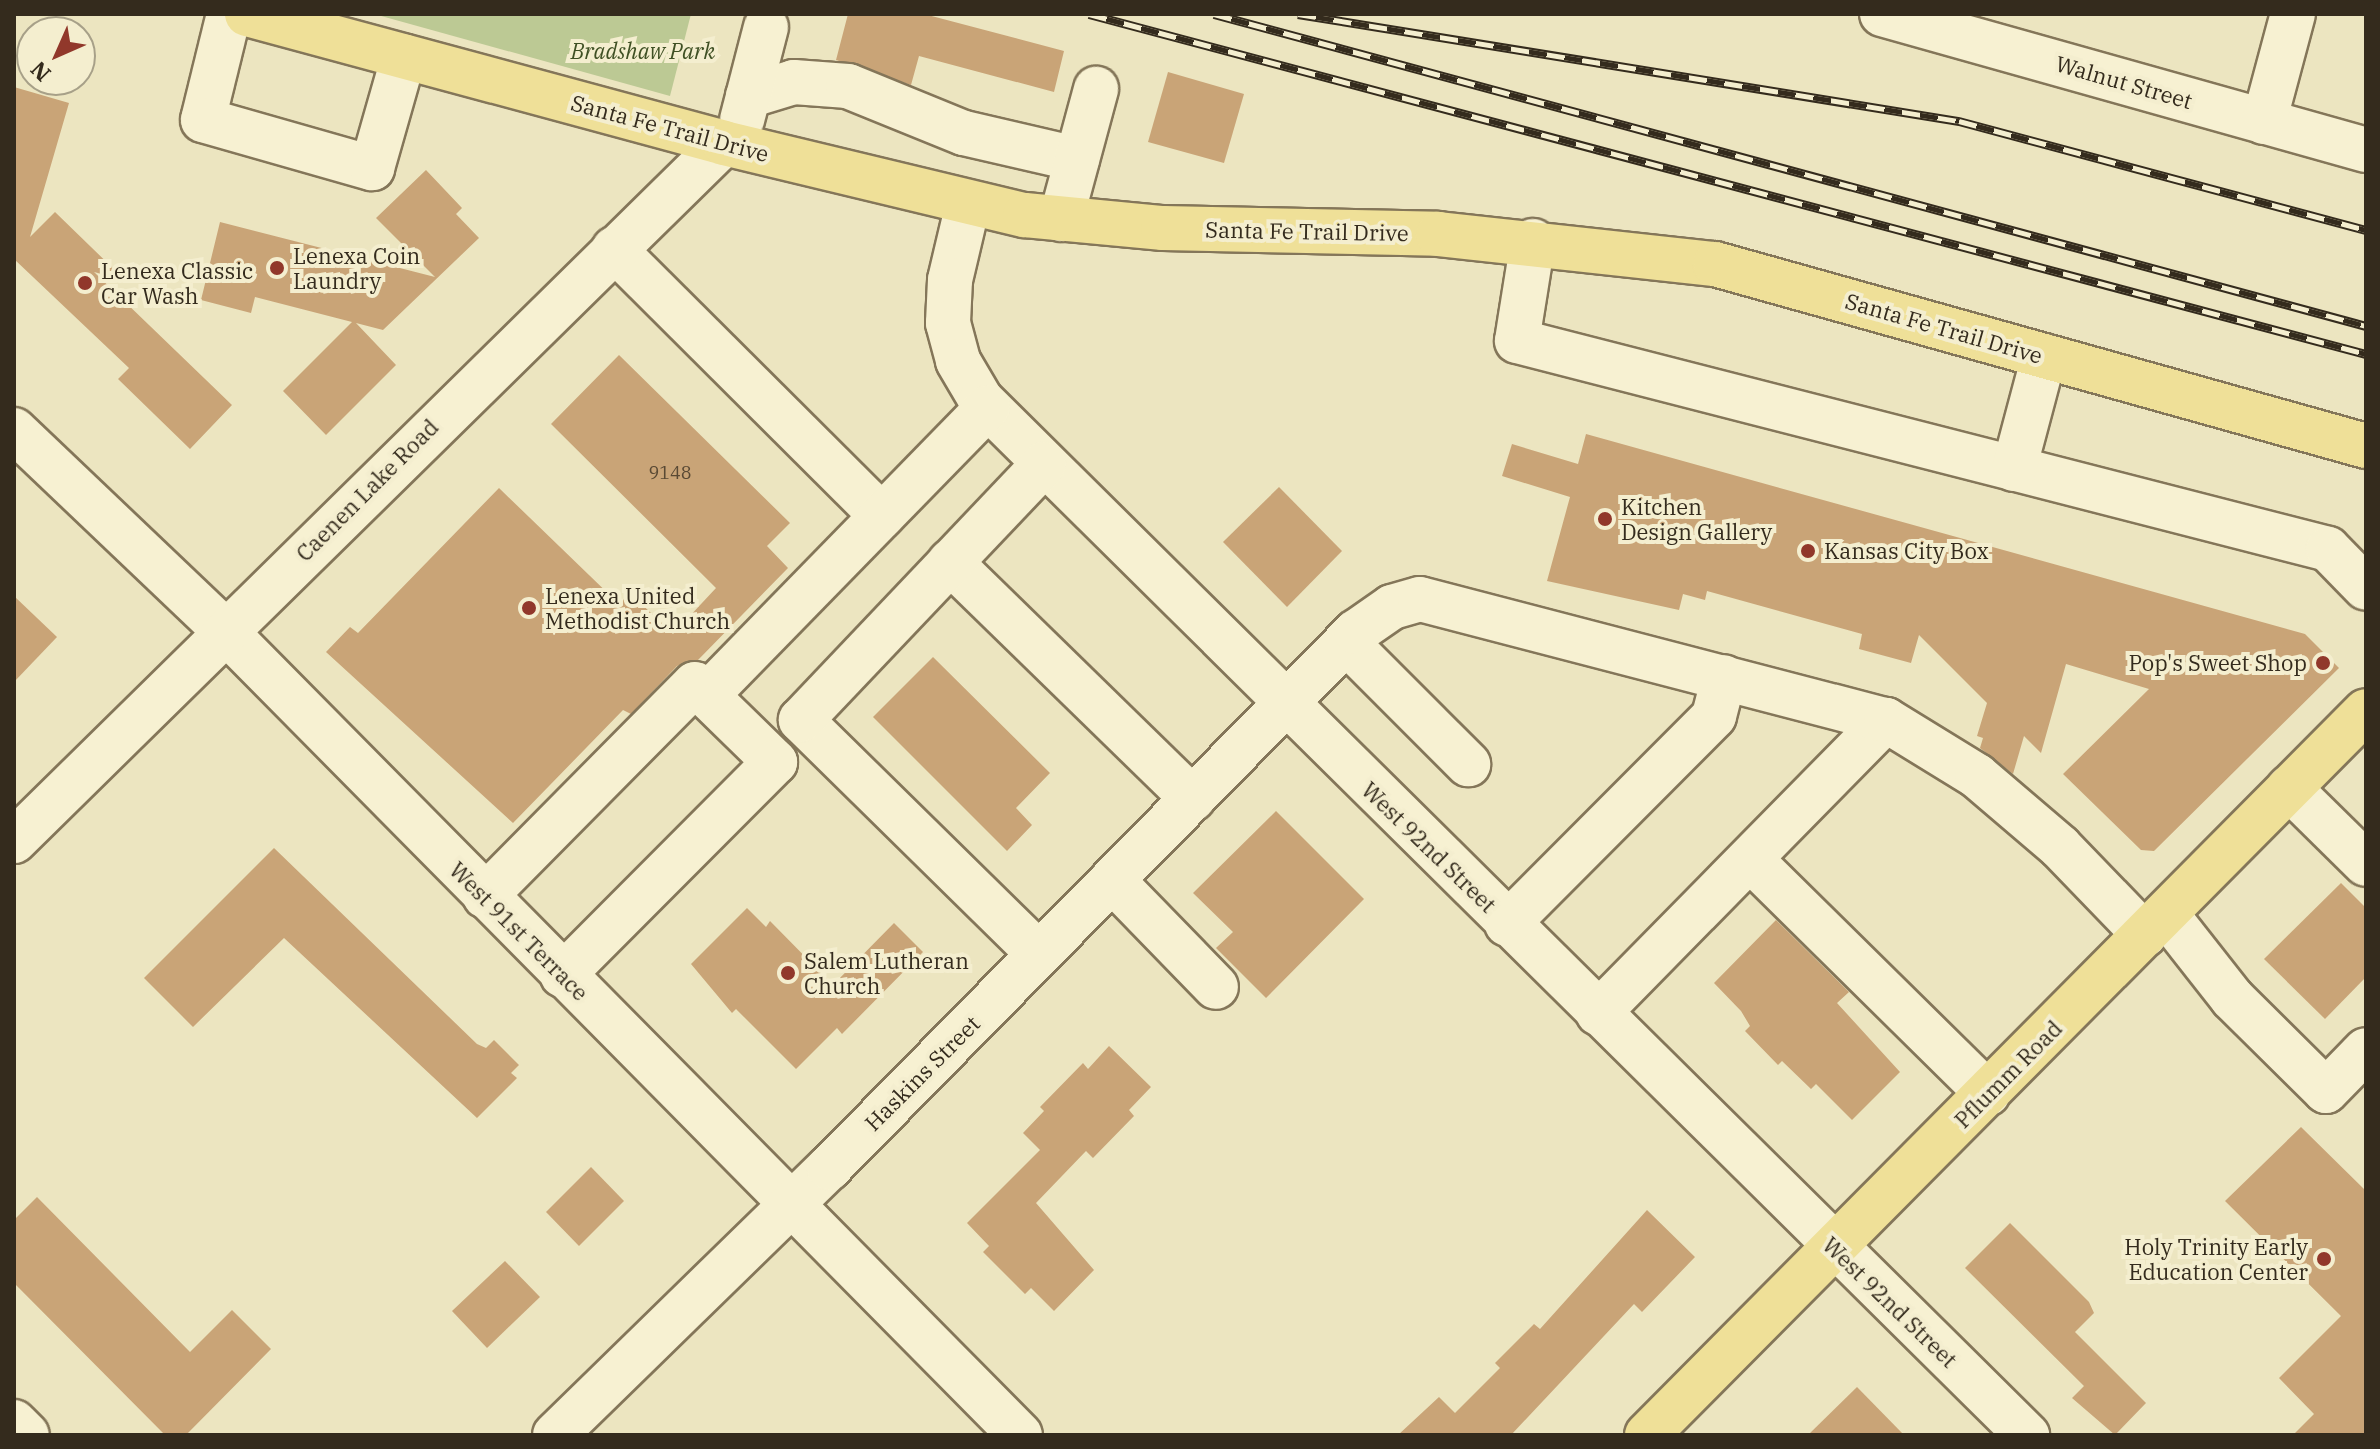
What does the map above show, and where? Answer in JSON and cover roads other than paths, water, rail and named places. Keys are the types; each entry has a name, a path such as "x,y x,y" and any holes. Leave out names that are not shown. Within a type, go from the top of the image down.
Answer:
{"main road":[{"name":"Santa Fe Trail Drive","path":"247,14 730,144 968,204 1061,219 1533,241 1715,264 2366,446"},
{"name":"Pflumm Road","path":"1647,1435 2366,711"}],"street":[{"path":"229,14 203,120 372,168 404,56"},
{"name":"Walnut Street","path":"1882,14 1983,28 2264,122 2366,150"},
{"path":"2264,122 2293,14"},
{"path":"730,144 748,96 766,27"},
{"path":"748,96 794,82 848,86 964,133 1077,159"},
{"path":"1061,219 1096,89"},
{"name":"Caenen Lake Road","path":"14,841 614,249 730,144"},
{"name":"West 92nd Street","path":"968,204 950,280 948,323 958,361 988,407 1285,706 2027,1435"},
{"path":"1533,241 1517,341 2328,549 2366,588"},
{"path":"614,249 882,516"},
{"path":"2014,469 2044,356"},
{"path":"707,695 988,407"},
{"name":"West 91st Terrace","path":"14,430 226,632 790,1207 1020,1435"},
{"path":"1039,954 801,720 1044,464"},
{"path":"950,562 1193,799"},
{"name":"Haskins Street","path":"555,1435 790,1207 1346,642 1377,614 1420,599 1886,720 1977,776 2156,924 2326,1091 2366,1050"},
{"path":"1346,642 1468,764"},
{"path":"1507,924 1714,716 1724,677"},
{"path":"485,896 695,684 775,762 563,975"},
{"path":"1598,1013 1886,720"},
{"path":"2289,788 2366,864"},
{"path":"1750,859 1988,1094"},
{"path":"1112,880 1216,987"},
{"path":"14,1422 27,1435"}],"railway":[{"path":"1089,14 2366,354"},
{"path":"1214,14 2366,326"},
{"path":"1298,14 1959,121 2366,230"}],"place":[{"name":"Lenexa Coin Laundry","path":"277,268"},
{"name":"Lenexa Classic Car Wash","path":"85,283"},
{"name":"Kitchen Design Gallery","path":"1605,519"},
{"name":"Kansas City Box","path":"1808,551"},
{"name":"Lenexa United Methodist Church","path":"529,608"},
{"name":"Pop's Sweet Shop","path":"2323,663"},
{"name":"Salem Lutheran Church","path":"788,973"},
{"name":"Holy Trinity Early Education Center","path":"2324,1259"}],"park label":[{"name":"Bradshaw Park","path":"643,51"}]}
